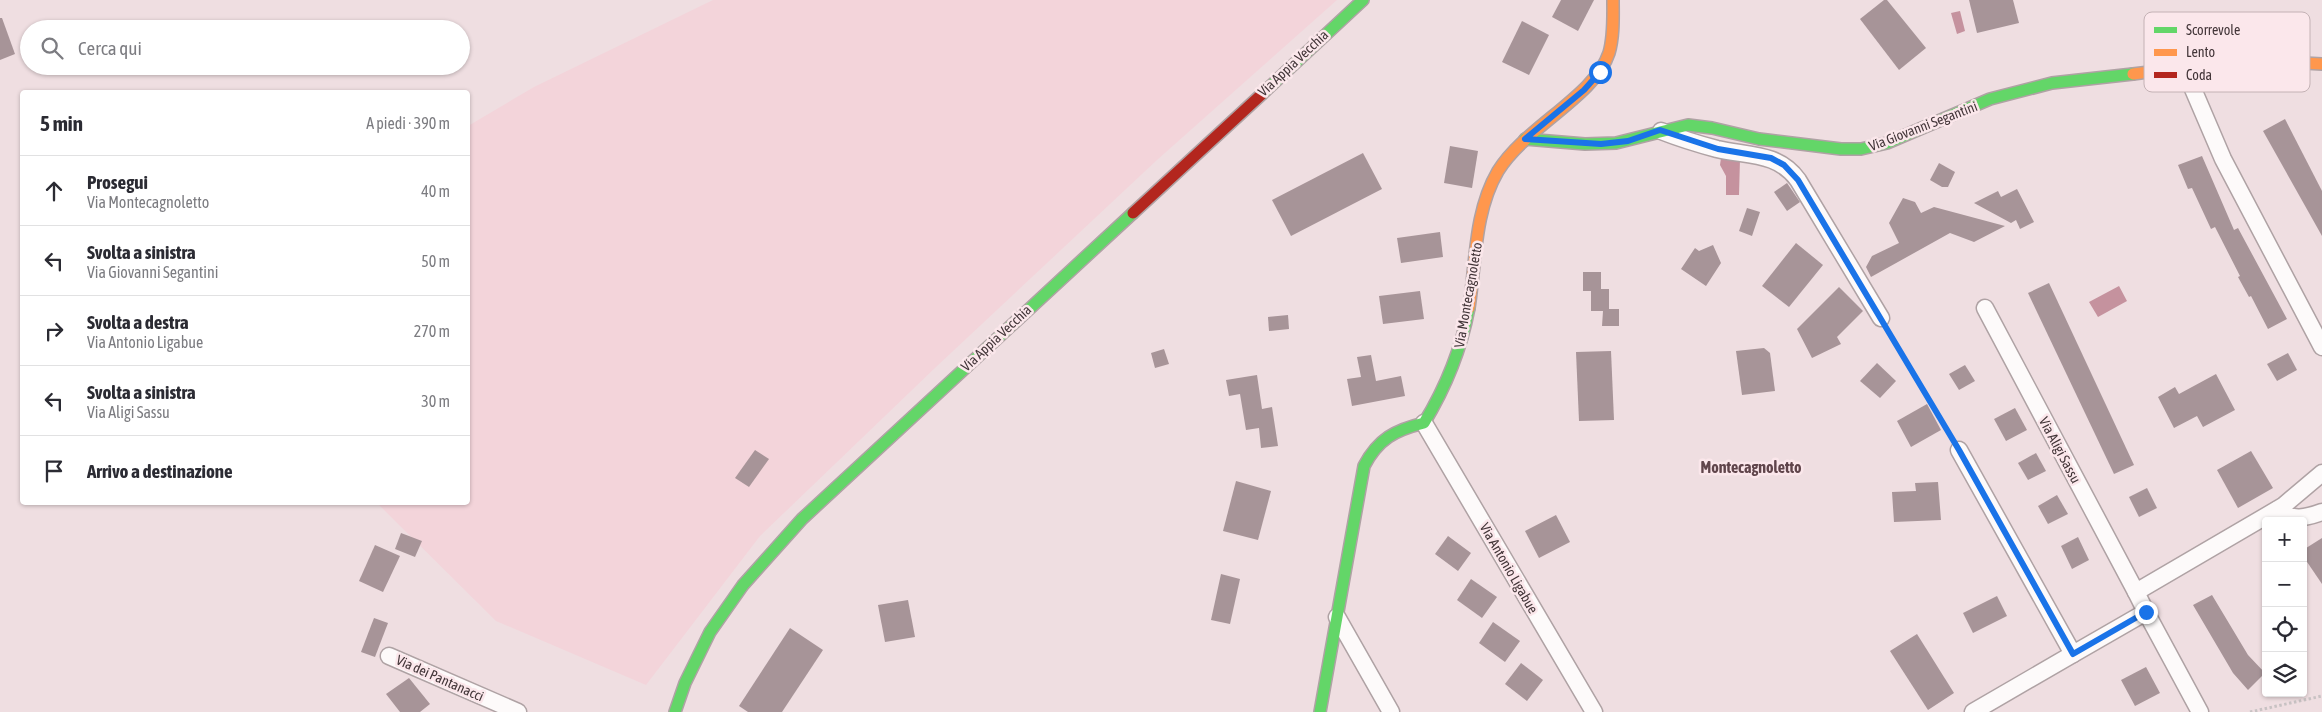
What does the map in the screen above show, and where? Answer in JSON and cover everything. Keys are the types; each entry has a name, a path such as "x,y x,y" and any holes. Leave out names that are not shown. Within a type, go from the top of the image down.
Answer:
{"street":[{"name":"Via Appia Vecchia","path":"675,712 689,669 711,629 765,561 802,519 1363,0"},
{"name":"Via Montecagnoletto","path":"1424,423 1447,386 1462,339 1487,196 1500,169 1525,139 1584,90 1600,72 1609,54 1612,42 1613,0"},
{"name":"Via Giovanni Segantini","path":"1525,139 1601,144 1628,141 1660,130 1694,125 1759,138 1841,149 1861,149 1887,143 1955,113 2021,90 2071,80 2144,72"},
{"path":"2194,92 2223,159 2322,347"},
{"path":"1660,130 1718,149 1771,158 1789,169 1798,180 1881,318"},
{"name":"Via Aligi Sassu","path":"1985,308 2200,712"},
{"path":"1320,712 1367,460 1376,445 1386,436 1398,429 1424,423"},
{"name":"Via Antonio Ligabue","path":"1424,423 1594,712"},
{"path":"1959,450 2073,654"},
{"path":"2136,592 2278,510 2322,473"},
{"path":"2278,510 2287,516 2297,518 2322,512"},
{"path":"1973,712 2146,612"},
{"path":"1337,617 1391,712"},
{"name":"Via dei Pantanacci","path":"389,656 518,712"}],"path":[{"path":"1881,318 1959,450"},
{"path":"2250,712 2322,696"}],"shaded area":[{"path":"713,0 1337,0 1157,160 936,367 760,536 646,685 496,621 379,505 470,505 470,125 534,87"},
{"path":"1960,11 1965,31 1957,34 1951,13"},
{"path":"1721,158 1740,159 1739,195 1726,195 1726,176 1720,165"},
{"path":"2119,286 2127,301 2098,317 2089,302"}],"building":[{"path":"1561,0 1594,0 1578,31 1552,17"},
{"path":"1884,0 1887,0 1926,48 1899,70 1860,19"},
{"path":"1969,0 2013,0 2019,23 1977,33"},
{"path":"0,18 2,18 15,54 0,60"},
{"path":"1522,21 1549,35 1529,75 1502,62"},
{"path":"2285,119 2322,191 2322,236 2263,131"},
{"path":"1450,146 1478,151 1472,188 1444,183"},
{"path":"1363,153 1382,189 1291,236 1272,200"},
{"path":"2202,156 2234,230 2238,228 2287,319 2268,329 2251,296 2249,297 2238,277 2240,276 2215,227 2211,229 2192,188 2188,189 2178,165"},
{"path":"1939,163 1955,172 1948,187 1942,187 1930,180"},
{"path":"1787,183 1800,202 1787,211 1774,192"},
{"path":"2017,189 2034,222 2020,229 2016,220 2011,223 1974,203 1998,191 2001,197"},
{"path":"1903,198 1915,202 1921,213 1934,207 2005,226 1974,242 1950,233 1871,277 1866,267 1872,256 1899,243 1889,223"},
{"path":"1747,208 1760,212 1752,236 1739,231"},
{"path":"1440,232 1443,257 1401,263 1397,238"},
{"path":"1796,243 1823,265 1789,307 1762,286"},
{"path":"1713,245 1721,263 1706,286 1681,269 1695,248 1699,251"},
{"path":"1583,272 1601,272 1601,289 1609,289 1609,309 1619,309 1619,326 1602,326 1603,311 1591,311 1591,291 1583,291"},
{"path":"2049,283 2134,465 2114,474 2028,293"},
{"path":"1839,287 1863,311 1837,337 1841,344 1812,358 1797,329"},
{"path":"1420,291 1424,319 1383,324 1379,296"},
{"path":"1288,315 1289,329 1269,331 1268,317"},
{"path":"1764,348 1770,353 1775,391 1742,395 1736,351"},
{"path":"1164,349 1169,364 1155,368 1151,353"},
{"path":"1611,351 1614,420 1579,421 1576,352"},
{"path":"2288,353 2297,370 2277,381 2267,364"},
{"path":"1371,355 1376,381 1401,376 1405,396 1352,406 1347,379 1361,377 1357,357"},
{"path":"1877,363 1896,381 1880,398 1860,381"},
{"path":"1965,365 1975,381 1959,390 1949,374"},
{"path":"2216,374 2235,410 2203,427 2197,416 2174,428 2158,397 2175,387 2179,394"},
{"path":"1257,375 1262,409 1272,407 1278,446 1261,448 1259,428 1246,430 1240,394 1229,396 1226,380"},
{"path":"1927,404 1941,430 1911,447 1897,421"},
{"path":"2015,408 2027,430 2006,441 1994,419"},
{"path":"755,450 769,459 749,487 735,478"},
{"path":"2251,451 2273,488 2238,508 2217,470"},
{"path":"2036,453 2046,471 2028,480 2018,463"},
{"path":"1236,481 1271,491 1258,540 1223,531"},
{"path":"1938,482 1941,520 1894,522 1892,492 1916,491 1915,483"},
{"path":"2147,488 2157,508 2139,517 2129,497"},
{"path":"2057,495 2068,514 2048,524 2038,506"},
{"path":"1556,515 1570,542 1539,558 1525,531"},
{"path":"401,533 422,541 415,557 395,549"},
{"path":"1448,536 1471,553 1458,571 1435,554"},
{"path":"2078,537 2089,560 2072,569 2061,546"},
{"path":"2322,538 2322,584 2307,562 2307,547"},
{"path":"375,545 400,556 383,592 359,581"},
{"path":"1221,574 1240,579 1230,624 1211,620"},
{"path":"1471,579 1497,597 1482,618 1457,600"},
{"path":"2212,595 2248,655 2262,670 2262,676 2248,690 2233,673 2193,605"},
{"path":"1997,596 2007,616 1973,633 1963,613"},
{"path":"908,600 915,637 885,642 878,605"},
{"path":"374,618 388,623 375,657 361,652"},
{"path":"1493,622 1520,641 1505,662 1479,643"},
{"path":"790,628 823,650 782,712 748,712 739,706"},
{"path":"1917,634 1954,693 1928,710 1890,651"},
{"path":"1521,663 1543,680 1527,701 1505,684"},
{"path":"2146,667 2160,693 2135,706 2121,680"},
{"path":"409,678 430,704 420,712 400,712 386,694"}],"traffic: fast":[{"path":"1262,94 1363,0"},
{"path":"1525,139 1585,144 1616,143 1688,125 1712,128 1759,139 1841,149 1861,149 1887,143 1990,99 2052,83 2133,74"},
{"path":"675,712 685,683 710,632 743,585 802,519 1133,213"},
{"path":"1320,712 1364,466 1381,442 1404,429 1424,423 1452,368 1462,339 1469,308"}],"traffic: slow":[{"path":"1469,308 1480,220 1490,187 1498,171 1510,155 1575,98 1601,69 1609,53 1612,40 1613,0"},
{"path":"2310,64 2322,64"},
{"path":"2133,74 2144,73"}],"traffic: jam":[{"path":"1133,213 1262,94"}],"district":[{"name":"Montecagnoletto","path":"1751,467"}],"route":[{"path":"1600,72 1584,90 1549,117 1525,139 1601,144 1628,141 1660,130 1679,138 1718,149 1771,158 1784,165 1798,180 1881,318 1959,450 2073,654 2146,612"}]}
